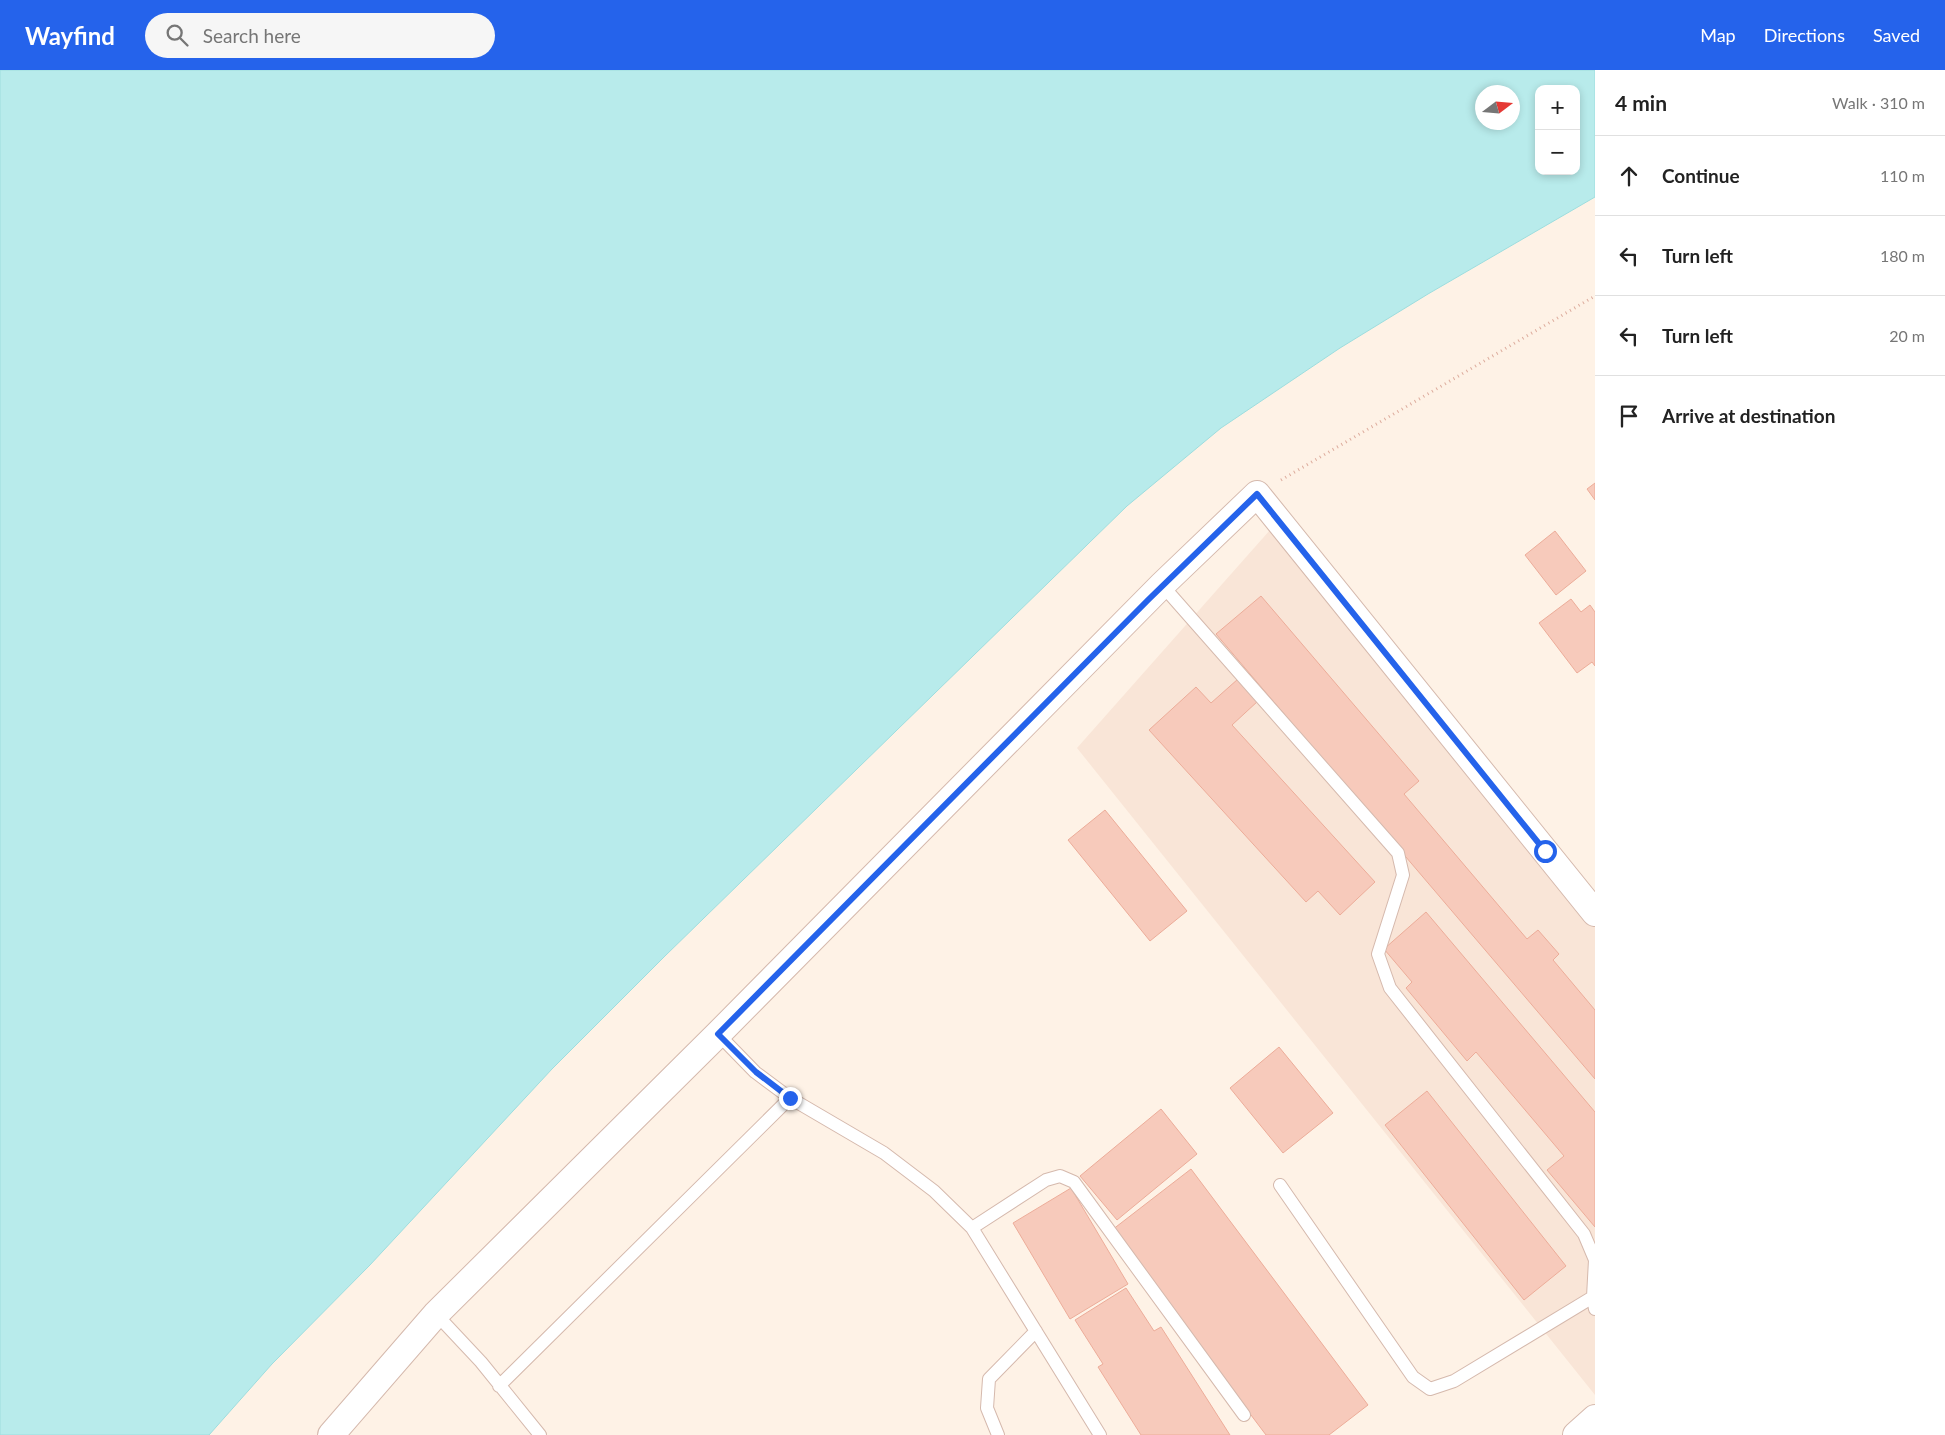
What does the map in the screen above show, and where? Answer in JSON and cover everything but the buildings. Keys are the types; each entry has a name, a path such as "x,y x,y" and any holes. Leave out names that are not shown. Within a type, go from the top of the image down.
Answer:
{"street":[{"path":"331,1435 436,1314 718,1034 1162,586 1257,494 1595,913"},
{"path":"1576,1435 1595,1418"}],"lane":[{"path":"1162,586 1398,853 1403,875 1378,954 1390,988 1584,1234 1595,1260 1594,1303 1454,1381 1430,1389 1413,1376 1280,1185"},
{"path":"718,1034 756,1072 790,1098 884,1153 934,1191 972,1228 1100,1435"},
{"path":"499,1386 790,1098"},
{"path":"972,1228 1046,1180 1060,1176 1074,1182 1244,1415"},
{"path":"436,1314 481,1362 540,1435"},
{"path":"998,1435 987,1408 989,1379 1036,1331"}],"path":[{"path":"1257,494 1595,296"}],"shaded area":[{"path":"1277,522 1595,927 1595,1395 1077,748"}],"water":[{"path":"0,70 1595,70 1595,197 1428,294 1340,348 1221,428 1127,506 665,956 552,1069 370,1265 272,1364 209,1435 0,1435"}],"route":[{"path":"790,1098 756,1072 718,1034 1148,600 1257,494 1545,851"}]}
